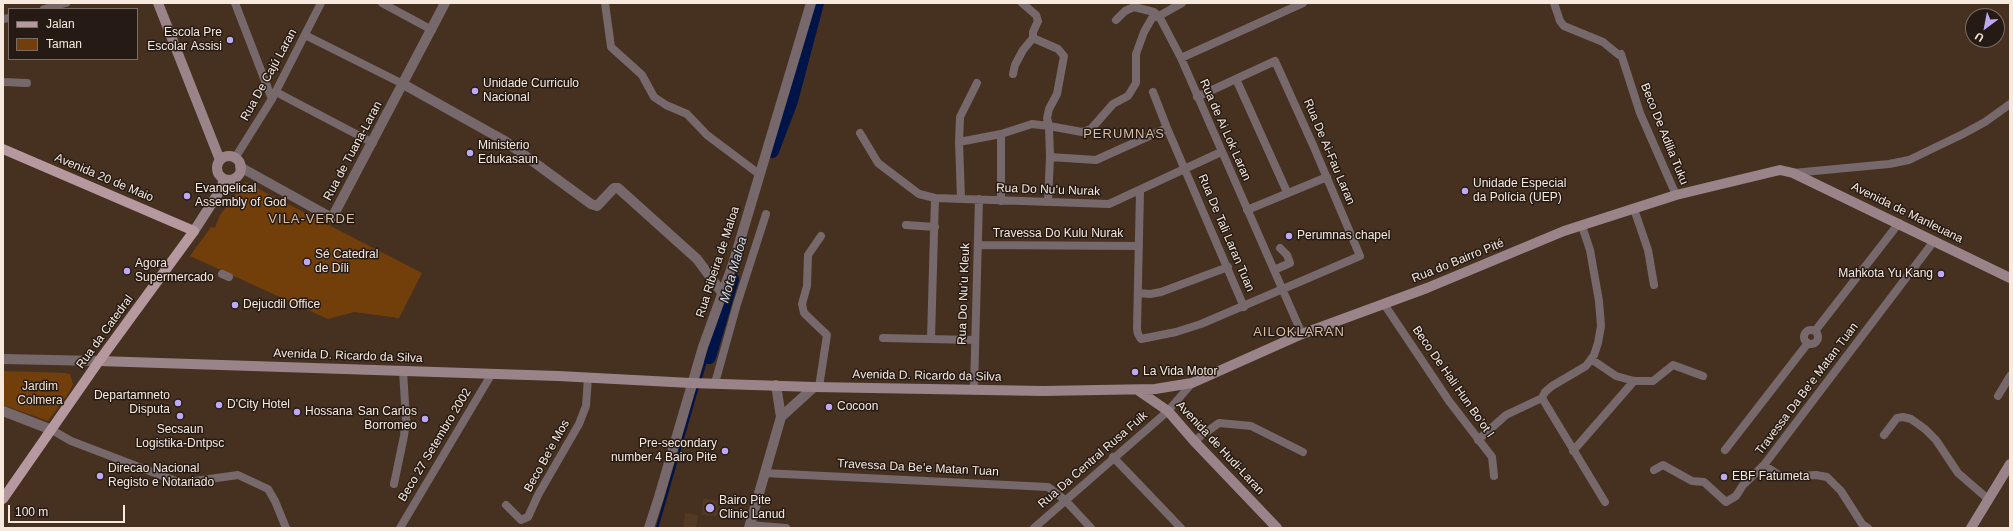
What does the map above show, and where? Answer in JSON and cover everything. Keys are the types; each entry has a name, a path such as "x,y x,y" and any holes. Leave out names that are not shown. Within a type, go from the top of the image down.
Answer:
{"main road":[{"path":"158,3 220,160"},
{"name":"Avenida 20 de Maio","path":"3,149 194,231"},
{"path":"224,156 235,158 240,168 235,178 224,179 217,170 220,160 224,156"},
{"name":"Rua do Bairro Pité","path":"1139,391 1192,383 1302,334 1384,304 1582,226 1676,195 1780,170 1793,173"},
{"name":"Avenida de Manleuana","path":"1793,173 2010,278"},
{"name":"Rua da Catedral","path":"3,500 99,361 194,231 220,190 224,179"},
{"name":"Avenida D. Ricardo da Silva","path":"99,361 816,387 1139,391"},
{"name":"Avenida de Hudi-Laran","path":"1139,391 1168,411 1194,441 1277,528"},
{"path":"1971,528 2010,464"}],"street":[{"path":"48,8 66,3"},
{"path":"234,3 272,99"},
{"name":"Rua De Cajú Laran","path":"235,158 276,92 321,3"},
{"path":"382,3 432,30"},
{"name":"Rua de Tuana-Laran","path":"240,168 332,218 373,143 445,3"},
{"path":"605,3 611,47 642,75 654,97 666,105 688,114 707,135 759,174"},
{"name":"Rua Ribeira de Maloa","path":"649,528 723,294 811,3"},
{"path":"1013,74 1015,65 1023,50 1033,38 1033,32 1038,21 1036,15 1022,3"},
{"path":"959,142 1001,134 1032,124 1082,132 1091,129 1113,104 1128,96 1136,83 1136,54 1148,24 1152,18 1159,16 1182,3"},
{"path":"1181,58 1294,5 1303,3"},
{"name":"Beco De Adilia Tuku","path":"1554,3 1560,22 1564,26 1603,42 1619,55 1621,54 1640,113 1676,195"},
{"path":"1116,20 1125,10 1134,7 1154,12 1159,16"},
{"name":"Rua de Ai Lok Laran","path":"1159,16 1181,58 1302,334"},
{"path":"305,34 403,84 505,141 591,204 597,206 614,188 618,188 697,259 723,294"},
{"path":"1033,38 1058,49 1064,56 1057,94 1048,113 1050,157 1048,202"},
{"name":"Rua De Ai-Fau Laran","path":"1197,97 1275,61 1327,177 1360,256 1282,289"},
{"path":"1236,79 1287,192"},
{"path":"3,82 27,83"},
{"path":"961,198 959,142 960,117 977,83"},
{"path":"276,92 373,143"},
{"name":"Rua De Tali Laran Tuan","path":"1153,92 1244,307"},
{"path":"1793,173 1889,164 1909,160 1963,134 1989,119 2010,104"},
{"path":"1050,157 1096,160 1167,128"},
{"name":"Rua Do Nu’u Nurak","path":"860,133 878,163 919,194 935,198 1109,204 1140,191 1221,152"},
{"path":"1001,134 1001,201"},
{"path":"1247,210 1287,192 1327,177"},
{"path":"1140,191 1138,293 1138,334 1140,338 1144,339 1188,328 1244,307 1282,289"},
{"path":"931,338 935,198"},
{"name":"Rua Do Nu’u Kleuk","path":"974,389 979,199"},
{"path":"1634,209 1648,250 1654,285"},
{"path":"714,383 737,304 766,214"},
{"path":"1725,450 1808,343 1804,335 1807,332 1815,331 1898,223"},
{"path":"906,225 934,228"},
{"path":"1478,440 1506,415 1542,398 1545,392 1552,386 1586,366 1591,359 1598,343 1601,326 1599,302 1590,250 1582,226"},
{"path":"781,417 816,387 827,335 804,313 802,304 807,286 808,255 821,236"},
{"name":"Travessa Da Be’e Matan Tuan","path":"1868,528 1862,524 1841,491 1827,477 1782,476 1764,465 1934,241"},
{"name":"Travessa Do Kulu Nurak","path":"978,245 1139,246"},
{"path":"1274,270 1290,263 1287,255 1280,248"},
{"path":"1138,293 1150,294 1161,292 1228,268"},
{"name":"Beco De Hali Hun Bo’ot I","path":"1384,304 1449,401 1492,457 1494,476"},
{"path":"884,338 975,340"},
{"name":"Avenida D. Ricardo da Silva","path":"3,359 99,361"},
{"path":"1591,359 1616,376 1634,382 1653,381 1673,365 1703,376"},
{"path":"394,484 406,419 403,371"},
{"name":"Beco 27 Setembro 2002","path":"400,528 491,375"},
{"path":"1998,396 2010,376"},
{"name":"Beco Be'e Mos","path":"506,505 521,520 528,517 538,496 579,424 586,406 588,378"},
{"path":"1573,451 1634,382"},
{"name":"Rua Da Central Rusa Fuik","path":"1034,528 1113,457 1168,411 1192,383"},
{"path":"776,385 781,417 749,526 786,528"},
{"path":"1542,398 1605,502"},
{"path":"3,411 52,430 71,441 181,483 238,475 268,489 276,501 286,528"},
{"path":"1884,435 1897,418 1903,417 1911,419 1925,429 1936,440 1958,473 1988,499"},
{"path":"1194,441 1219,423 1251,426 1303,452"},
{"path":"1113,457 1181,528"},
{"path":"1654,470 1663,465 1692,481 1704,482 1726,502 1736,496 1743,485 1764,465"},
{"name":"Travessa Da Be’e Matan Tuan","path":"764,473 1048,487 1065,500 1091,528"}],"shaded area":[{"name":"Bairo Pite Clinic Lanud","path":"703,499 718,500 717,516 702,515"},
{"name":"Bairo Pite Clinic Lanud","path":"685,513 698,515 696,528 683,528"}],"green space":[{"path":"245,182 422,273 399,318 354,312 328,319 190,256 211,227 215,228 220,215"},
{"name":"Jardim Colmera","path":"3,371 65,373 70,374 73,384 70,391 48,421 3,405"}],"waterway":[{"name":"Mota Maloa","path":"772,151 791,101 817,3"},
{"name":"Mota Maloa","path":"709,357 732,279"},
{"name":"Mota Maloa","path":"700,381 720,314"},
{"path":"657,528 698,386"}],"place":[{"name":"Escola Pre Escolar Assisi","path":"230,40"},
{"name":"Unidade Curriculo Nacional","path":"475,91"},
{"name":"Ministerio Edukasaun","path":"470,153"},
{"name":"Unidade Especial da Polícia (UEP)","path":"1465,191"},
{"name":"Evangelical Assembly of God","path":"187,196"},
{"name":"Perumnas chapel","path":"1289,236"},
{"name":"Sé Catedral de Díli","path":"307,262"},
{"name":"Agora Supermercado","path":"127,271"},
{"name":"Mahkota Yu Kang","path":"1941,274"},
{"name":"Dejucdil Office","path":"235,305"},
{"name":"La Vida Motor","path":"1135,372"},
{"name":"Departamneto Disputa","path":"178,403"},
{"name":"D'City Hotel","path":"219,405"},
{"name":"Cocoon","path":"829,407"},
{"name":"Hossana","path":"297,412"},
{"name":"Secsaun Logistika-Dntpsc","path":"180,416"},
{"name":"San Carlos Borromeo","path":"425,419"},
{"name":"Pre-secondary number 4 Bairo Pite","path":"725,451"},
{"name":"Direcao Nacional Registo e Notariado","path":"100,476"},
{"name":"EBF Fatumeta","path":"1724,477"},
{"name":"Bairo Pite Clinic Lanud","path":"710,508"}],"district":[{"name":"PERUMNAS","path":"1124,134"},
{"name":"VILA-VERDE","path":"312,219"},
{"name":"AILOKLARAN","path":"1299,332"}]}
